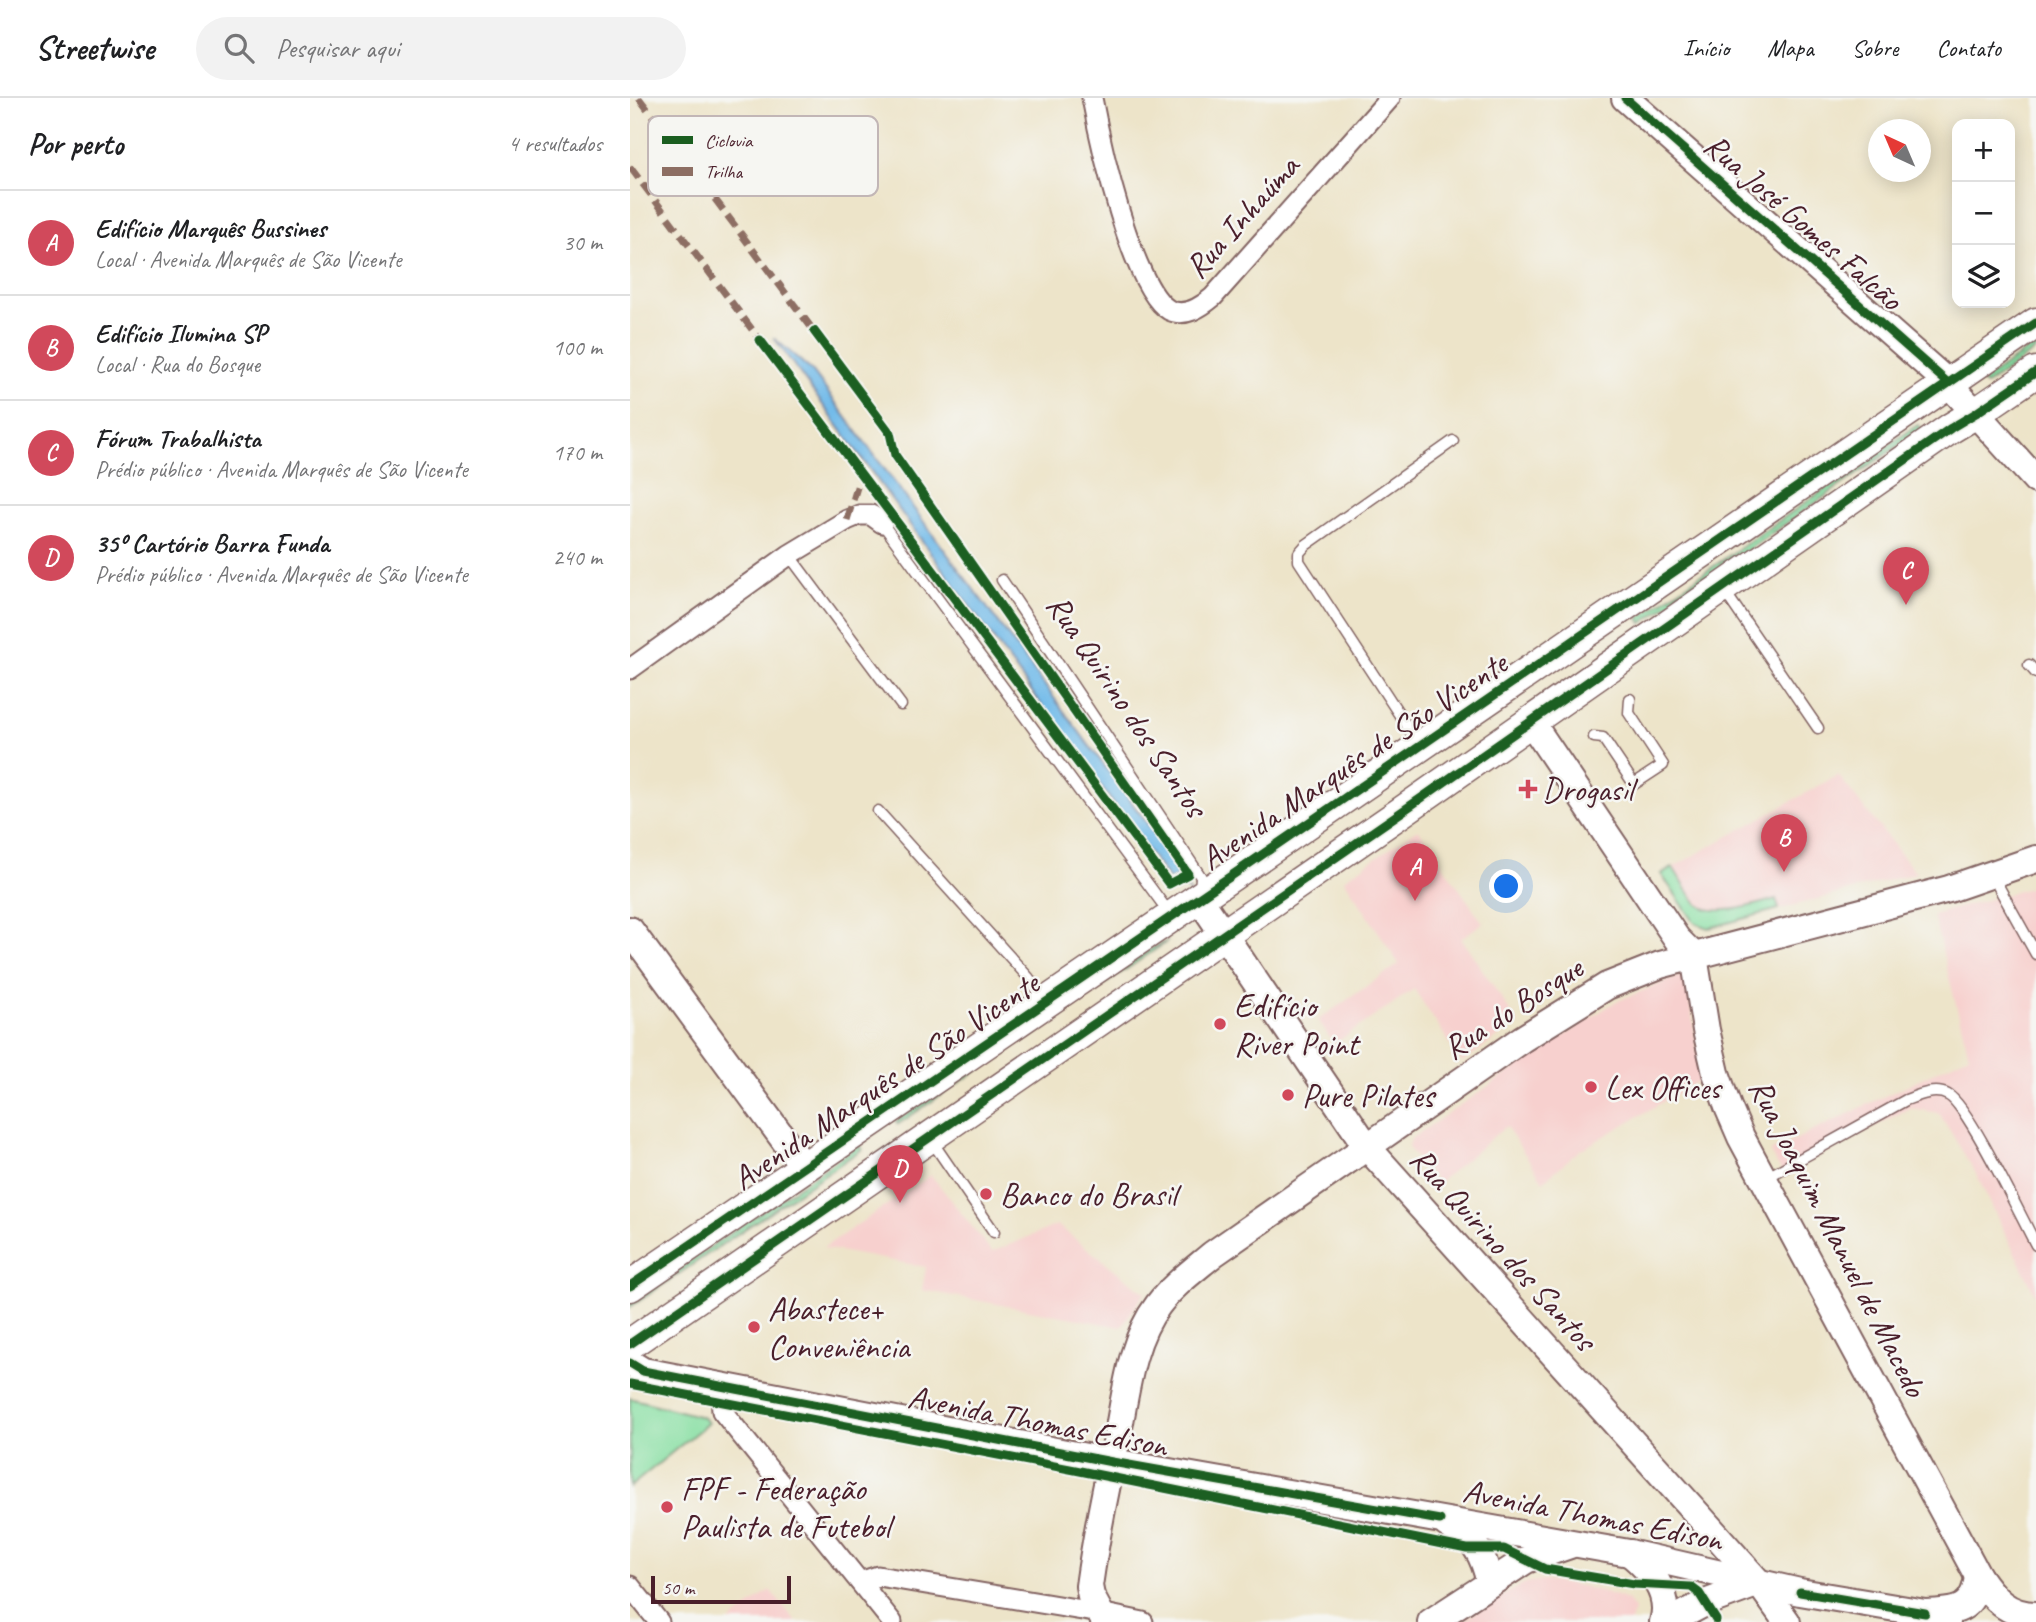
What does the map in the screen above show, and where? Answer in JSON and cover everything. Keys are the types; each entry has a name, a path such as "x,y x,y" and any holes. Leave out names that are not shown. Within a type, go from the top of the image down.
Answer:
{"main road":[{"name":"Avenida Marquês de São Vicente","path":"630,1286 2036,323"},
{"name":"Avenida Marquês de São Vicente","path":"630,1344 1723,589 1951,428 2036,372"}],"street":[{"name":"Rua Inhaúma","path":"1092,98 1106,163 1130,243 1155,296 1169,310 1177,313 1200,307 1213,297 1390,98"},
{"name":"Rua José Gomes Falcão","path":"1625,98 1948,383 2036,480"},
{"path":"630,669 789,555 847,520 859,515 871,516 882,523"},
{"path":"1531,722 1678,939 1694,956"},
{"name":"Rua do Bosque","path":"1102,1617 1089,1586 1098,1524 1139,1338 1157,1306 1213,1254 1522,1039 1608,986 1660,965 1916,898 2036,859"},
{"name":"Rua Quirino dos Santos","path":"1199,898 1367,1146 1759,1583 1787,1622"},
{"path":"630,930 804,1167"},
{"name":"Rua Joaquim Manuel de Macedo","path":"1694,956 1716,1073 1728,1107 1764,1180 1978,1576 2000,1604 2021,1614 2036,1615"},
{"name":"Avenida Thomas Edison","path":"630,1363 643,1371 1112,1462 1629,1553 1759,1583 1936,1618 1965,1606 1976,1591 1978,1576"},
{"path":"720,1385 722,1411 892,1622"},
{"path":"1440,1520 1461,1532 1478,1548 1490,1583"},
{"path":"1431,1622 1527,1560 1575,1544"},
{"path":"1629,1553 1660,1586 1665,1614 1662,1622"},
{"path":"860,1582 878,1576 1143,1622"},
{"path":"1669,1622 1705,1603 1759,1583"},
{"path":"630,1586 659,1622"}],"lane":[{"path":"1420,746 1299,561 1299,553 1306,545 1452,441"},
{"path":"882,523 1171,916"},
{"path":"789,555 901,705"},
{"name":"Rua Quirino dos Santos","path":"1002,580 1201,877 1199,898"},
{"path":"1723,589 1818,728"},
{"path":"1594,737 1603,738 1634,784 1663,765 1629,713 1630,699"},
{"path":"878,811 1028,977 1046,1002"},
{"path":"1992,875 2036,954"},
{"path":"1764,1180 1906,1100 1927,1093 1948,1095 1958,1105 1978,1136 2036,1245"},
{"path":"929,1137 994,1232"}],"shaded area":[{"path":"1838,775 1916,873 1709,928 1695,923 1661,874"},
{"path":"1418,829 1483,923 1461,938 1518,1023 1462,1062 1414,989 1334,1044 1318,1020 1399,964 1344,879"},
{"path":"2036,886 2036,1296 1974,1170 1939,1113 1910,1108 1783,1174 1770,1152 1969,1055 1933,915"},
{"path":"1682,975 1686,976 1702,1079 1579,1151 1543,1181 1506,1126 1438,1183 1408,1147 1412,1138 1615,1002"},
{"path":"931,1175 992,1252 1057,1225 1145,1293 1121,1327 922,1290 926,1267 823,1248"},
{"path":"1547,1581 1581,1586 1620,1597 1628,1601 1634,1610 1631,1622 1461,1622 1529,1582"},
{"path":"770,1590 796,1622 730,1622"}],"green space":[{"path":"2036,344 2036,350 1986,385 1982,382"},
{"path":"1918,425 1922,429 1642,623 1639,618"},
{"path":"1673,868 1696,902 1706,909 1737,909 1776,899 1779,909 1709,928 1695,923 1661,874"},
{"path":"1168,941 898,1124 896,1121 1152,948"},
{"path":"859,1145 862,1149 630,1307 630,1302"},
{"path":"630,1398 702,1417 708,1423 630,1487"}],"water":[{"path":"774,338 812,371 1183,872 1178,875 1362,1143 1646,1463 1361,1144 1178,876 1169,880"}],"marked path":[{"path":"639,98 653,116"},
{"path":"630,167 648,191"},
{"path":"652,196 760,340"},
{"path":"713,196 814,331"},
{"path":"847,520 861,474"}],"cycle path":[{"path":"1625,98 1948,383"},
{"path":"630,1286 2036,323"},
{"path":"760,340 1169,884 1188,874 895,455 890,433 814,331"},
{"path":"630,1344 1400,813 1951,428 2036,372"},
{"path":"630,1363 643,1371 1112,1462 1440,1520"},
{"path":"630,1384 1467,1549 1504,1549 1545,1569 1634,1584 1691,1587 1699,1593 1716,1620"},
{"path":"1800,1592 1925,1613"}],"place":[{"name":"Fórum Trabalhista","path":"1906,605"},
{"name":"Drogasil","path":"1528,789"},
{"name":"Edifício Ilumina SP","path":"1784,872"},
{"name":"Edifício Marquês Bussines","path":"1415,901"},
{"name":"Edifício River Point","path":"1220,1024"},
{"name":"Lex Offices","path":"1591,1087"},
{"name":"Pure Pilates","path":"1288,1095"},
{"name":"Banco do Brasil","path":"986,1194"},
{"name":"35º Cartório Barra Funda","path":"900,1203"},
{"name":"Abastece+ Conveniência","path":"754,1327"},
{"name":"FPF - Federação Paulista de Futebol","path":"667,1507"}]}
